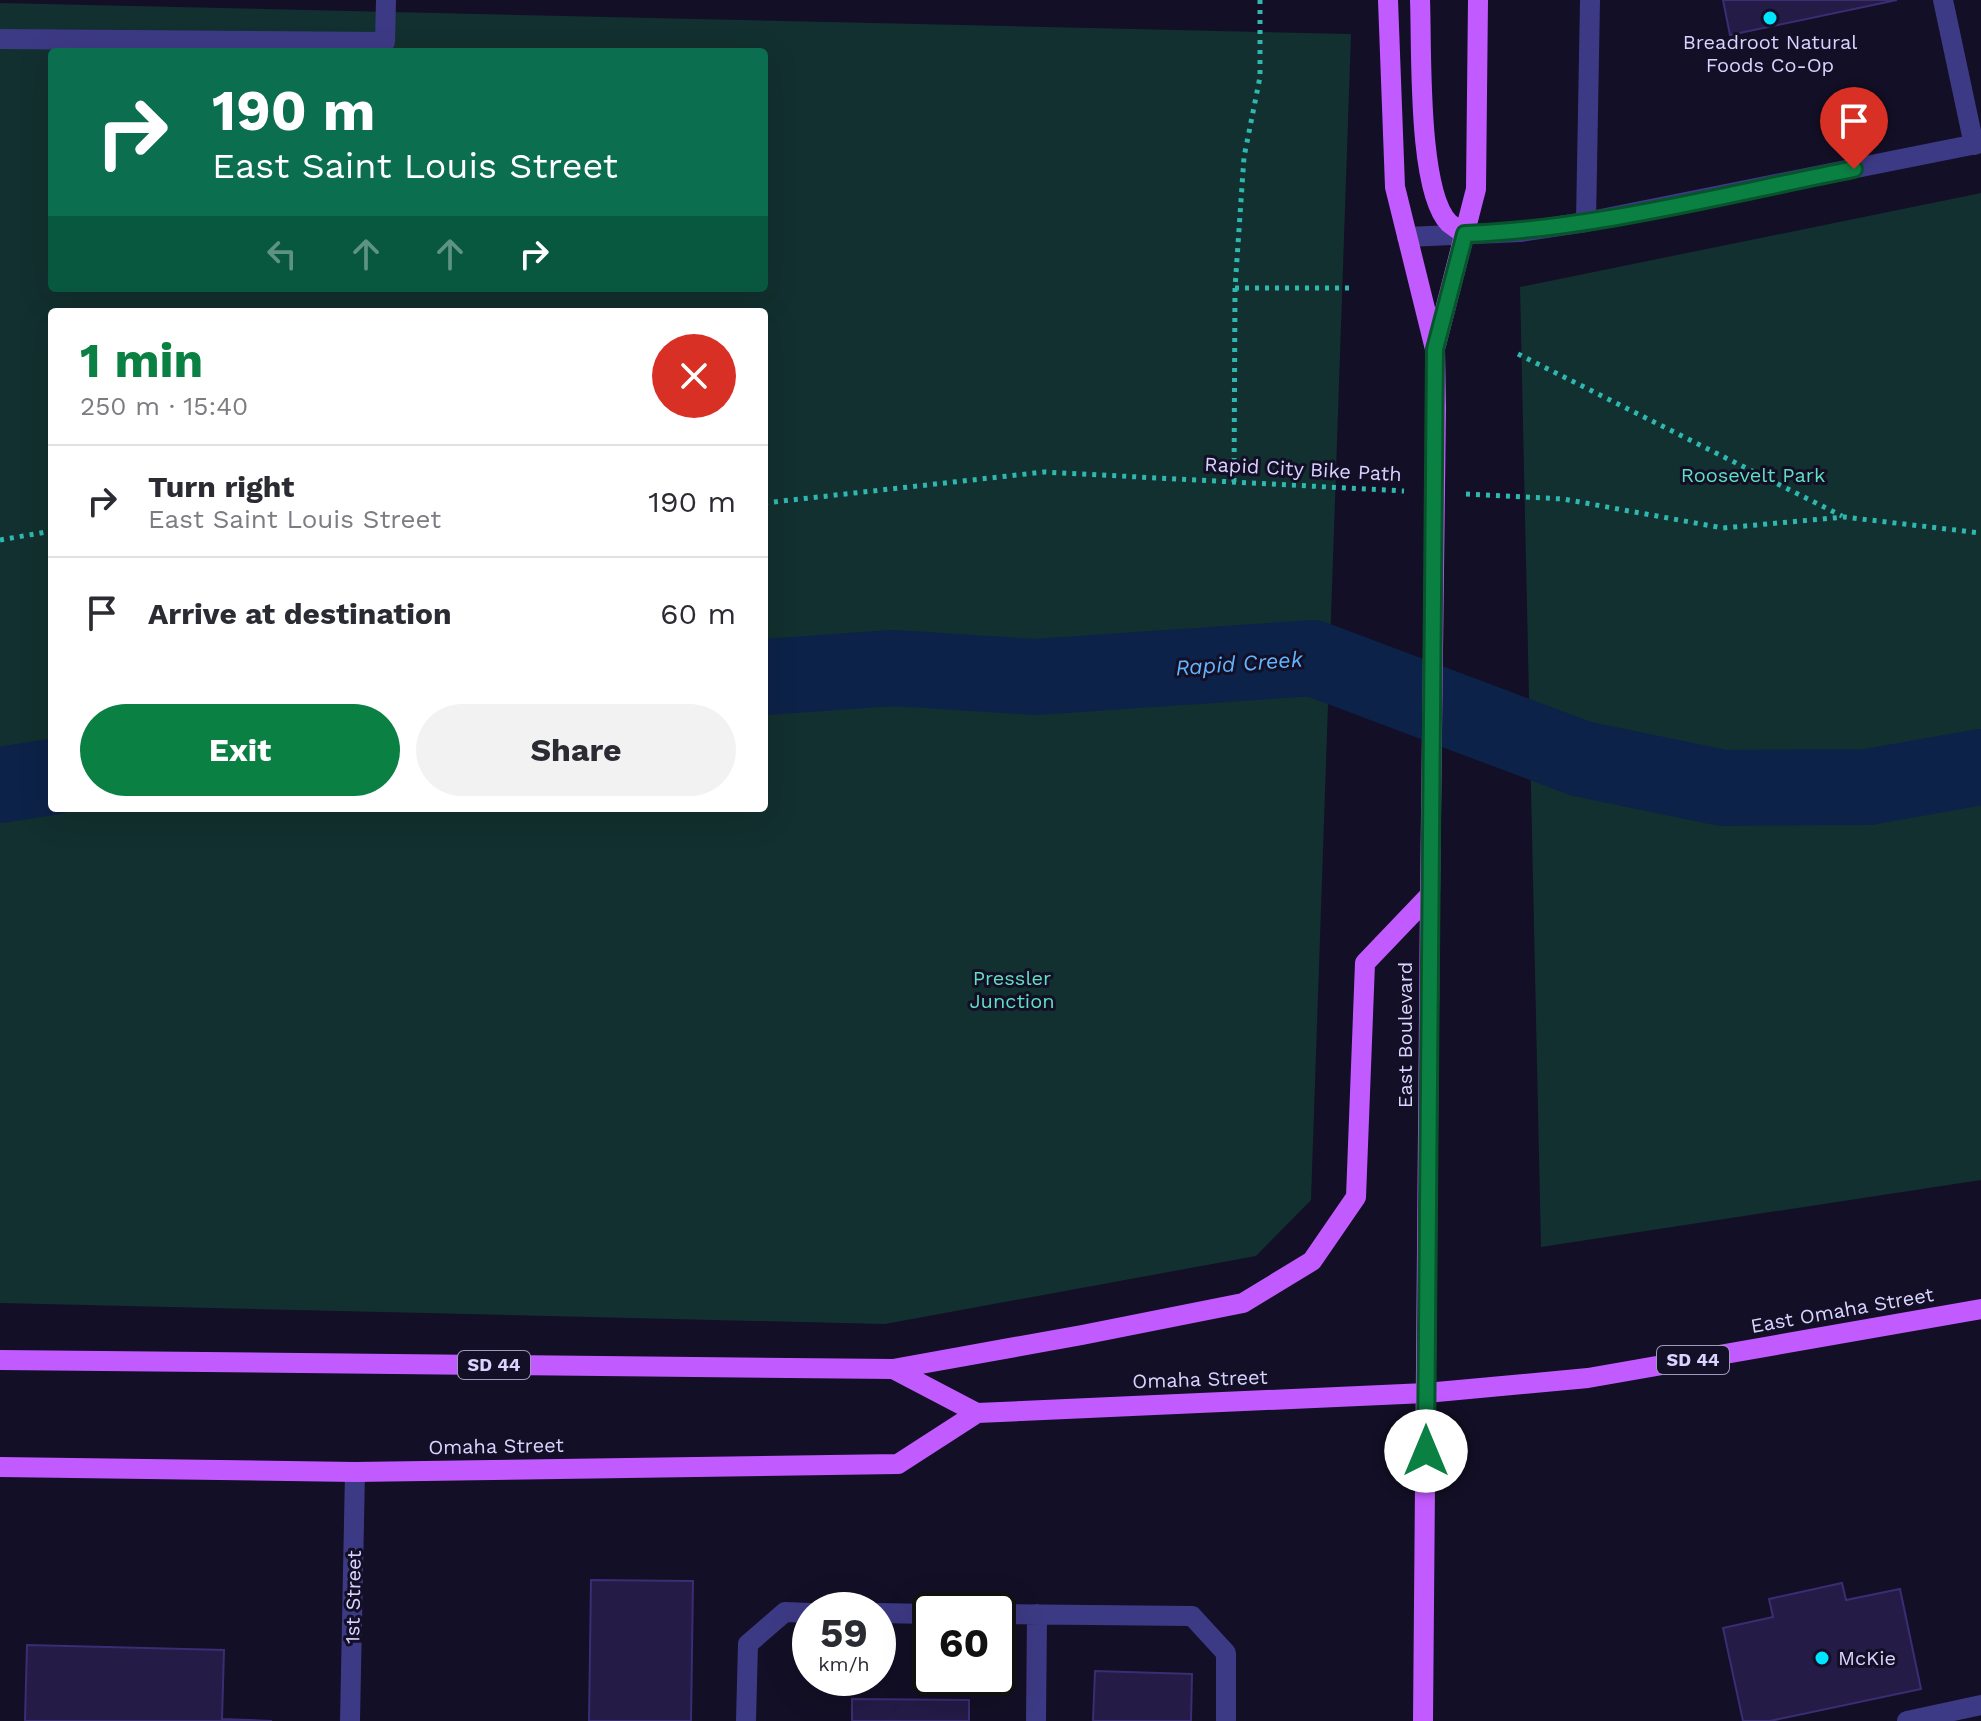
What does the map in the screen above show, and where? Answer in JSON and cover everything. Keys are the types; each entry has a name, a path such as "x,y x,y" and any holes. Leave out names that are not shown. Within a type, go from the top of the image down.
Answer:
{"main road":[{"name":"East Boulevard","path":"1388,0 1395,187 1435,349 1423,1721"},
{"path":"1420,0 1426,152 1435,197 1448,222 1465,234"},
{"name":"East Boulevard","path":"1435,349 1476,189 1478,0"},
{"path":"893,1369 1243,1303 1312,1261 1356,1197 1365,963 1430,895"},
{"name":"East Omaha Street","path":"1426,1393 1588,1378 1981,1309"},
{"name":"SD 44","path":"0,1360 893,1369 977,1413"},
{"name":"Omaha Street","path":"0,1467 355,1472 898,1464 977,1413 1426,1393"}],"street":[{"path":"0,39 385,42 386,0"},
{"path":"1586,222 1590,0"},
{"path":"1407,237 1520,232 1586,222 1977,144 1943,0"},
{"name":"1st Street","path":"350,1721 355,1472"},
{"path":"746,1721 748,1644 785,1612 792,1612"},
{"path":"1016,1614 1192,1616 1226,1653 1226,1721"},
{"path":"1036,1721 1037,1614"},
{"path":"1907,1721 1981,1705"}],"path":[{"path":"1234,482 1235,288 1244,157 1260,77 1260,0"},
{"path":"1235,288 1355,288"},
{"path":"1518,354 1844,517"},
{"name":"Rapid City Bike Path","path":"768,503 1044,472 1406,491"},
{"path":"1453,493 1563,499 1723,528 1844,517 1981,533"},
{"path":"0,540 48,532"}],"green space":[{"name":"Pressler Junction","path":"0,3 1351,34 1311,1200 1256,1256 885,1324 0,1303"},
{"name":"Roosevelt Park","path":"1981,193 1981,1180 1541,1247 1520,287"}],"building":[{"name":"Breadroot Natural Foods Co-Op","path":"1723,0 1897,0 1730,35"},
{"path":"591,1580 693,1581 691,1721 589,1721"},
{"name":"McKie","path":"1842,1583 1846,1600 1900,1589 1921,1689 1770,1721 1743,1721 1723,1628 1773,1617 1769,1599"},
{"path":"27,1645 224,1650 222,1719 272,1721 25,1721"},
{"path":"1095,1671 1192,1674 1191,1721 1093,1721"},
{"path":"852,1699 969,1700 969,1721 852,1721"}],"waterway":[{"name":"Rapid Creek","path":"768,677 893,668 1035,677 1313,658 1582,759 1723,788 1868,787 1981,767"},
{"name":"Rapid Creek","path":"0,785 48,778"}],"place":[{"name":"Breadroot Natural Foods Co-Op","path":"1770,18"},
{"name":"McKie","path":"1822,1658"}],"route":[{"path":"1426,1451 1435,349 1465,234 1520,232 1586,222 1854,169"}]}
